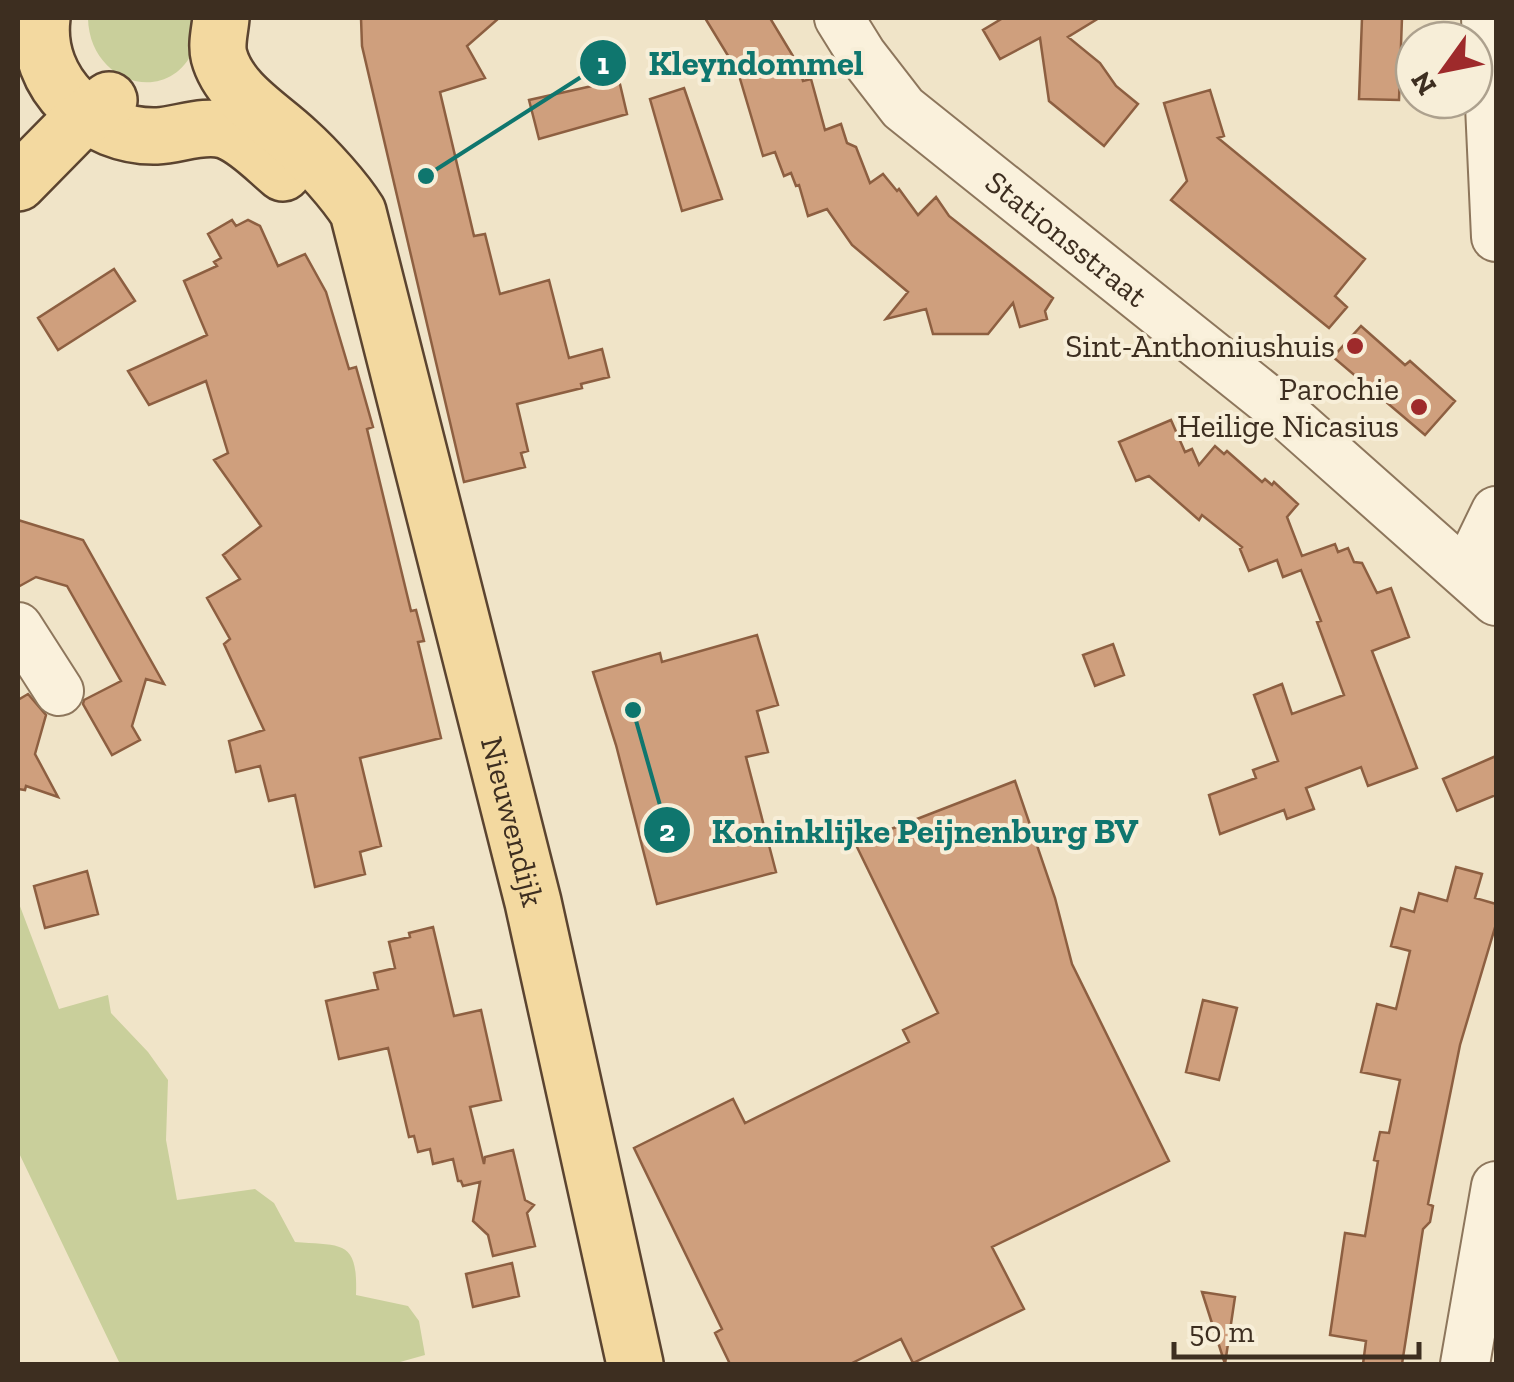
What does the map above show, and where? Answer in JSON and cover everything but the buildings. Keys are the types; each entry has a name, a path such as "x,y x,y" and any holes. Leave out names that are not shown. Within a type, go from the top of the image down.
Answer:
{"main road":[{"path":"42,18 44,49 90,106"},
{"path":"18,208 87,144 90,106 75,62 68,18"},
{"path":"18,135 90,106 152,112 203,94 234,40"},
{"name":"Nieuwendijk","path":"234,40 256,75 328,148 340,165 345,191 358,212 533,902 634,1364"},
{"path":"18,183 90,106"},
{"name":"Nieuwendijk","path":"90,106 126,134 159,136 202,129 226,130 300,187 376,282"}],"street":[{"name":"Stationsstraat","path":"839,18 903,108 1282,411 1481,587"},
{"path":"1486,18 1496,237"},
{"path":"1481,587 1496,511"},
{"path":"23,646 59,690"},
{"path":"1465,1364 1496,1186"}],"green space":[{"path":"88,18 197,18 194,49 182,67 167,78 132,80 101,59"},
{"path":"18,901 59,1009 108,995 111,1013 168,1080 166,1140 177,1200 255,1189 274,1203 295,1242 335,1246 350,1255 356,1295 408,1306 419,1321 425,1355 393,1364 120,1364 18,1151"}],"place":[{"name":"Kleyndommel","path":"426,176"},
{"name":"Sint-Anthoniushuis","path":"1355,346"},
{"name":"Parochie Heilige Nicasius","path":"1419,407"},
{"name":"Koninklijke Peijnenburg BV","path":"633,710"}]}
